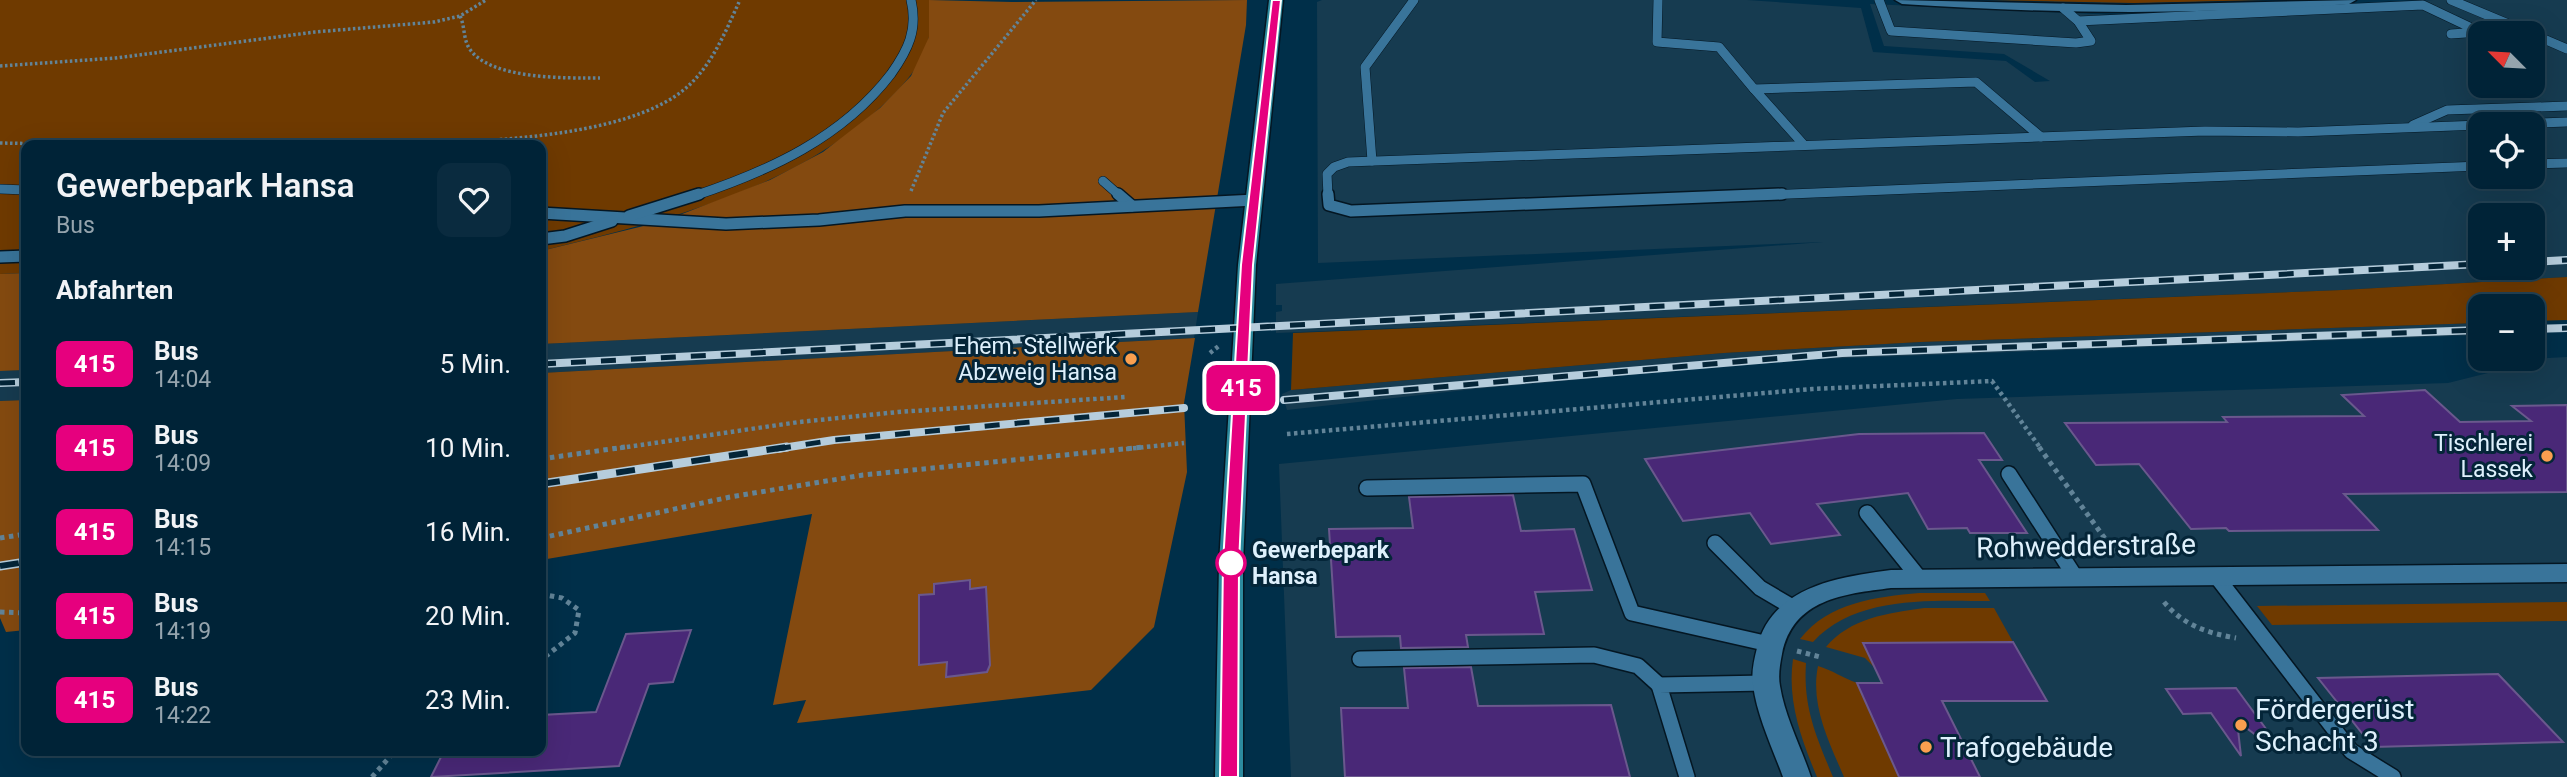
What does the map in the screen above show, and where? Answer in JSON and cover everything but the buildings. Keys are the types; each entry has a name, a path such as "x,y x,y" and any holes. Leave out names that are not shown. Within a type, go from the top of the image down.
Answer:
{"main road":[{"path":"1229,777 1231,563 1247,265 1276,0"}],"street":[{"path":"1902,0 2063,8 2185,9 2280,6 2349,0"},
{"name":"Rohwedderstraße","path":"1797,777 1766,683 1769,644 1781,619 1794,608 1808,597 1840,586 1920,579 2567,573"}],"lane":[{"path":"546,238 565,236 701,194 765,169 822,139 861,110 888,80 906,50 917,22 911,0"},
{"path":"1372,161 1365,67 1413,0"},
{"path":"1658,0 1657,42 1719,47 1804,145"},
{"path":"1879,0 1891,31 2076,43 2091,41 2078,21 2063,8"},
{"path":"2413,0 2480,33 2451,34"},
{"path":"2451,0 2500,21"},
{"path":"2078,21 2423,5"},
{"path":"2545,40 2567,49"},
{"path":"1754,89 1976,82 2040,137"},
{"path":"2405,128 2446,110 2567,106"},
{"path":"2545,123 2567,122"},
{"path":"2468,125 2040,137 1348,162 1334,167 1327,174 1329,205 1351,211 2468,166"},
{"path":"2545,164 2567,163"},
{"path":"1102,181 1132,206"},
{"path":"0,189 21,190"},
{"path":"546,213 726,224 888,213 1039,211 1255,200"},
{"path":"0,257 21,256"},
{"path":"2009,474 2076,578"},
{"path":"1367,488 1583,484 1632,613 1769,644"},
{"path":"1867,513 1920,579"},
{"path":"1715,543 1760,588 1794,608"},
{"path":"2216,576 2351,751 2393,777"},
{"path":"1360,659 1594,655 1627,660 1642,666 1653,675 1659,685 1687,777"},
{"path":"1659,685 1766,683"}],"path":[{"path":"0,66 116,58 329,30 417,24 460,16 486,0"},
{"path":"460,140 541,135 619,119 676,96 713,58 740,0"},
{"path":"888,213 909,196 943,113 1036,0"},
{"path":"460,16 463,21 463,36 469,50 481,61 514,73 600,78"},
{"path":"0,143 21,143"},
{"path":"1287,434 1812,388 1992,381 2133,578"},
{"path":"546,458 799,422 1125,397"},
{"path":"546,537 730,497 863,475 1184,443"},
{"path":"0,538 21,535"},
{"path":"546,595 562,598 579,610 575,633 546,656"},
{"path":"2164,602 2182,621 2196,628 2233,637 2264,639"},
{"path":"0,612 21,613"},
{"path":"372,777 391,756"}],"shaded area":[{"path":"0,0 929,0 930,28 924,54 893,95 856,128 816,155 773,178 729,197 635,227 546,250 546,140 21,140 21,273 0,274"},
{"path":"929,0 1247,0 1246,25 1198,312 546,344 546,250 664,221 770,180 823,152 880,108 911,76 929,37"},
{"path":"1322,0 1747,0 1861,8 1873,52 2006,61 2035,82 2050,81 2004,54 1884,46 1870,4 2115,15 2284,11 2433,0 2567,0 2567,277 2545,278 2545,203 2468,203 2468,280 2515,280 2342,290 1276,333 1276,312 1282,311 1282,305 1276,305 1276,284 1823,242 1318,263 1317,2"},
{"path":"1986,0 2267,0 2134,3"},
{"path":"21,273 21,370 0,371 0,274"},
{"path":"2567,277 2567,320 2545,321 2545,294 2468,294 2468,323 1921,342 1724,353 1291,390 1293,333 2342,290"},
{"path":"1198,312 1194,338 546,373 546,344"},
{"path":"2468,323 2468,335 1791,360 1474,389 1287,410 1282,394 1291,390 1724,353 1921,342"},
{"path":"1195,338 1184,403 1187,472 1154,627 1091,690 797,723 806,700 773,705 812,514 546,559 546,373"},
{"path":"2567,357 2567,777 1291,777 1279,464 1957,399 2448,383 2496,371 2545,371 2545,359"},
{"path":"21,370 21,400 0,401 0,371"},
{"path":"21,400 21,630 6,632 0,618 0,401"},
{"path":"1919,593 1985,593 1990,601 1919,602 1872,608 1831,627 1813,642 1800,639 1825,617 1839,609 1870,600"},
{"path":"2567,602 2567,621 2272,625 2257,606"},
{"path":"1924,608 1994,608 2013,642 1875,668 1865,658 1826,647 1846,629 1870,618"},
{"path":"1793,659 1806,663 1809,708 1816,735 1833,777 1817,777 1806,748 1794,704"},
{"path":"1818,666 1857,683 1899,777 1844,777 1822,723 1816,681"}],"railway":[{"path":"2545,261 2567,260"},
{"path":"546,364 2468,265"},
{"path":"2545,329 2567,328"},
{"path":"1284,400 1842,353 2468,330"},
{"path":"0,383 21,382"},
{"path":"776,449 834,440 1184,408"},
{"path":"546,483 787,447"},
{"path":"0,566 21,563"}],"bus line":[{"name":"415","path":"1229,777 1231,563 1247,265 1276,0"}],"place":[{"name":"Ehem. Stellwerk Abzweig Hansa","path":"1131,359"},
{"name":"Tischlerei Lassek","path":"2547,456"},
{"name":"Gewerbepark Hansa","path":"1231,563"},
{"name":"Fördergerüst Schacht 3","path":"2241,725"},
{"name":"Trafogebäude","path":"1926,747"}]}
